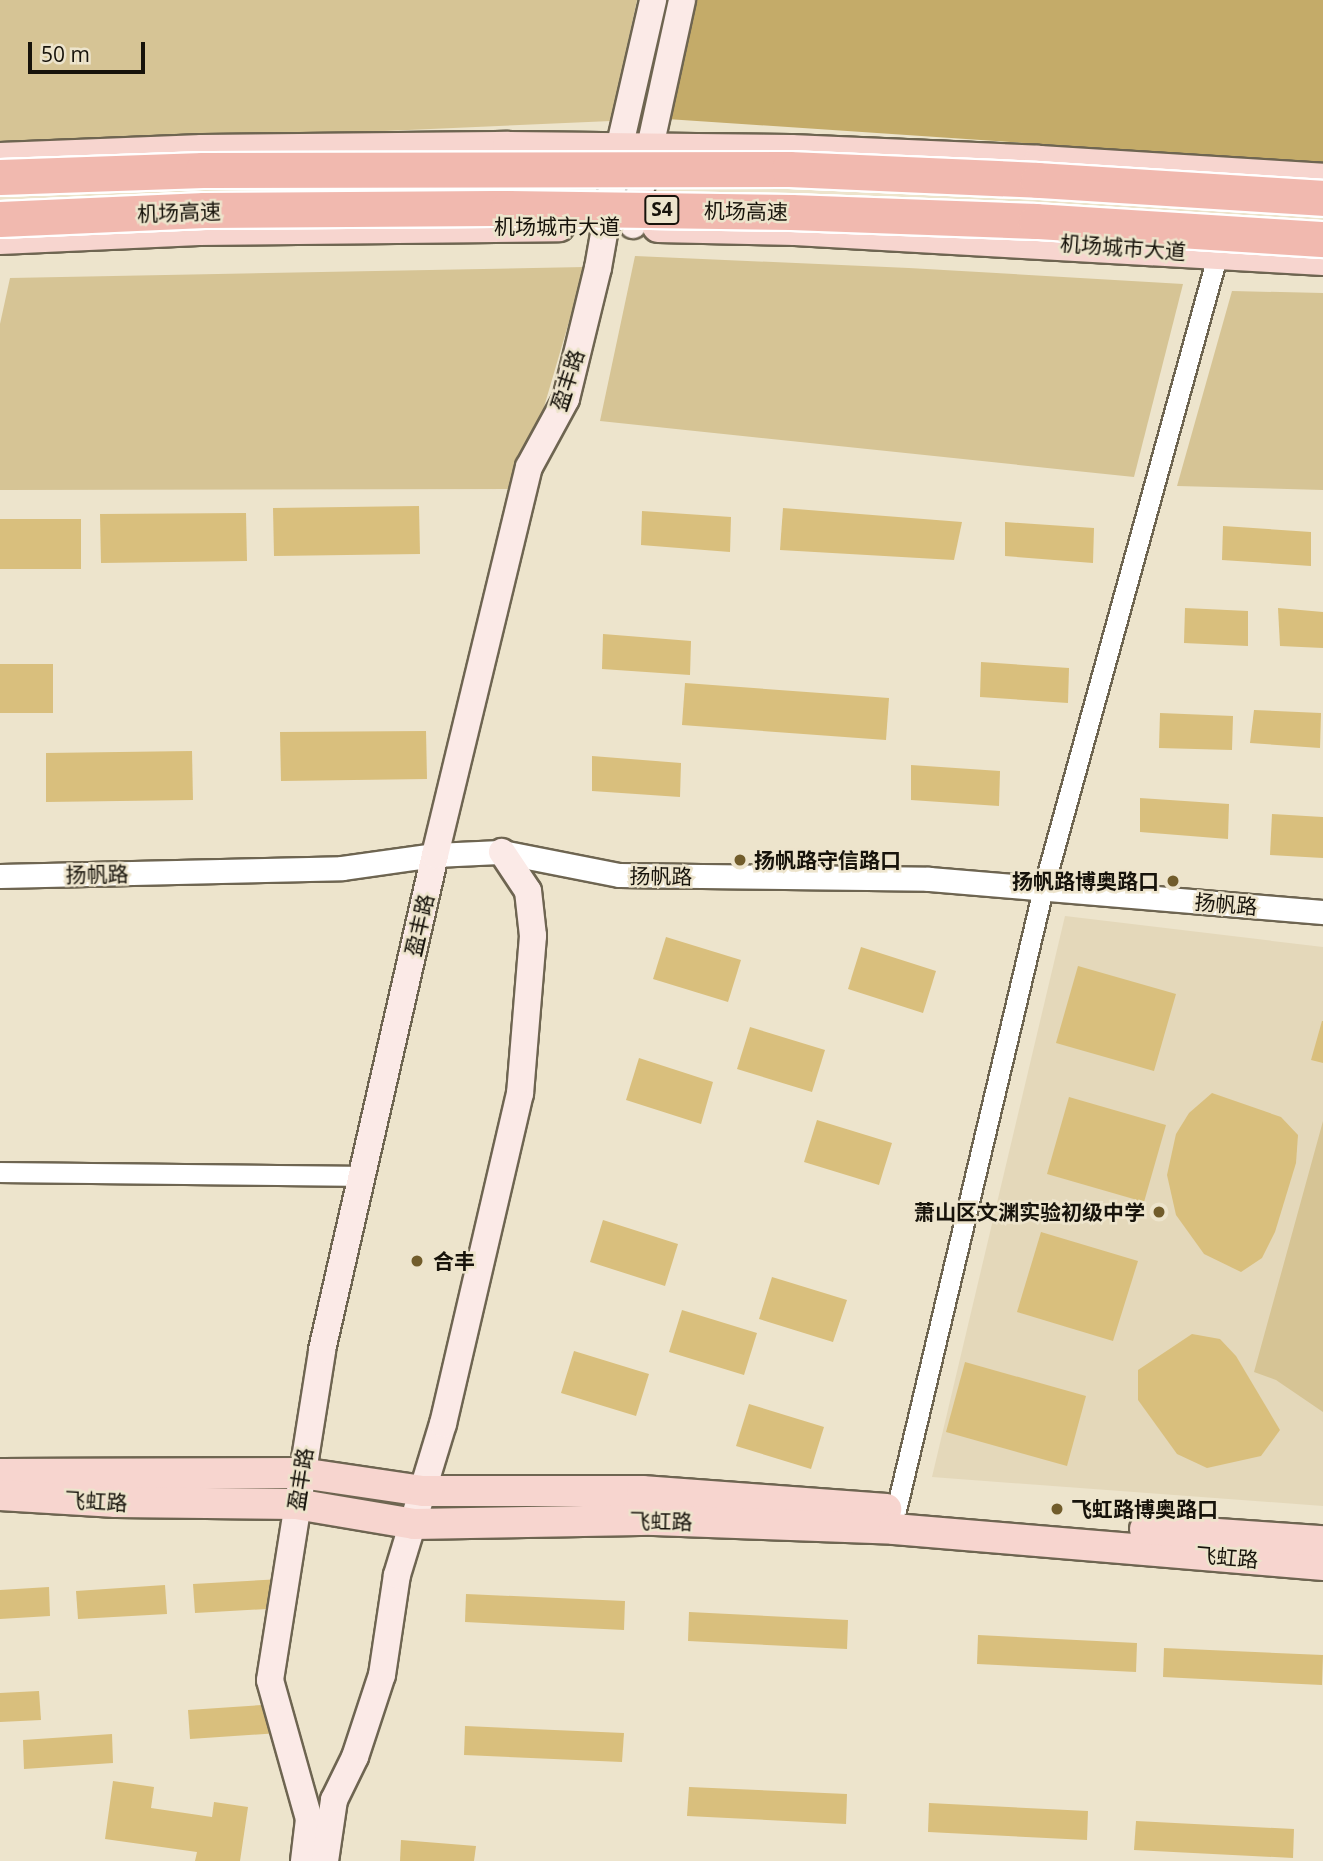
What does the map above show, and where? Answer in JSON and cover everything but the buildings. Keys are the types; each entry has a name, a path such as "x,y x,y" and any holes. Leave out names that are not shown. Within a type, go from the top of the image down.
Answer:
{"highway":[{"name":"机场高速","path":"0,177 217,170 789,169 1038,180 1323,198"},
{"name":"机场高速","path":"0,219 232,210 508,208 792,212 1036,221 1323,239"}],"main road":[{"name":"盈丰路","path":"620,227 619,149 653,0"},
{"name":"盈丰路","path":"304,1861 309,1819 270,1680 322,1350 435,855 529,467 566,399 620,227 650,149 682,0"},
{"path":"0,158 202,150 791,150 1025,160 1323,180"},
{"name":"机场城市大道","path":"0,239 199,230 620,227 794,230 1323,260"},
{"path":"325,1861 334,1800 355,1757 382,1675 397,1574 443,1424 520,1094 533,936 528,891 502,852"},
{"name":"飞虹路","path":"0,1474 301,1473 423,1491 642,1491 1323,1541"},
{"name":"飞虹路","path":"0,1495 116,1502 296,1504 414,1524 654,1520 894,1529 1323,1565"}],"street":[{"path":"896,1510 1043,889 1218,253"},
{"name":"扬帆路","path":"0,876 342,868 435,855 502,852 619,875 929,880 1323,912"},
{"path":"0,1172 361,1176"}],"shaded area":[{"path":"0,0 637,0 611,121 0,148"},
{"path":"694,0 1323,0 1323,163 667,119"},
{"path":"635,256 1183,284 1134,477 600,421"},
{"path":"585,267 520,489 0,490 0,324 10,278"},
{"path":"1232,291 1323,293 1323,490 1177,486"},
{"name":"萧山区文渊实验初级中学","path":"1065,916 1323,947 1323,1506 932,1477"},
{"path":"1323,1121 1323,1412 1276,1380 1254,1372"}],"place":[{"name":"扬帆路守信路口","path":"740,860"},
{"name":"扬帆路博奥路口","path":"1173,881"},
{"name":"萧山区文渊实验初级中学","path":"1159,1212"},
{"name":"合丰","path":"417,1261"},
{"name":"飞虹路博奥路口","path":"1057,1509"}]}
